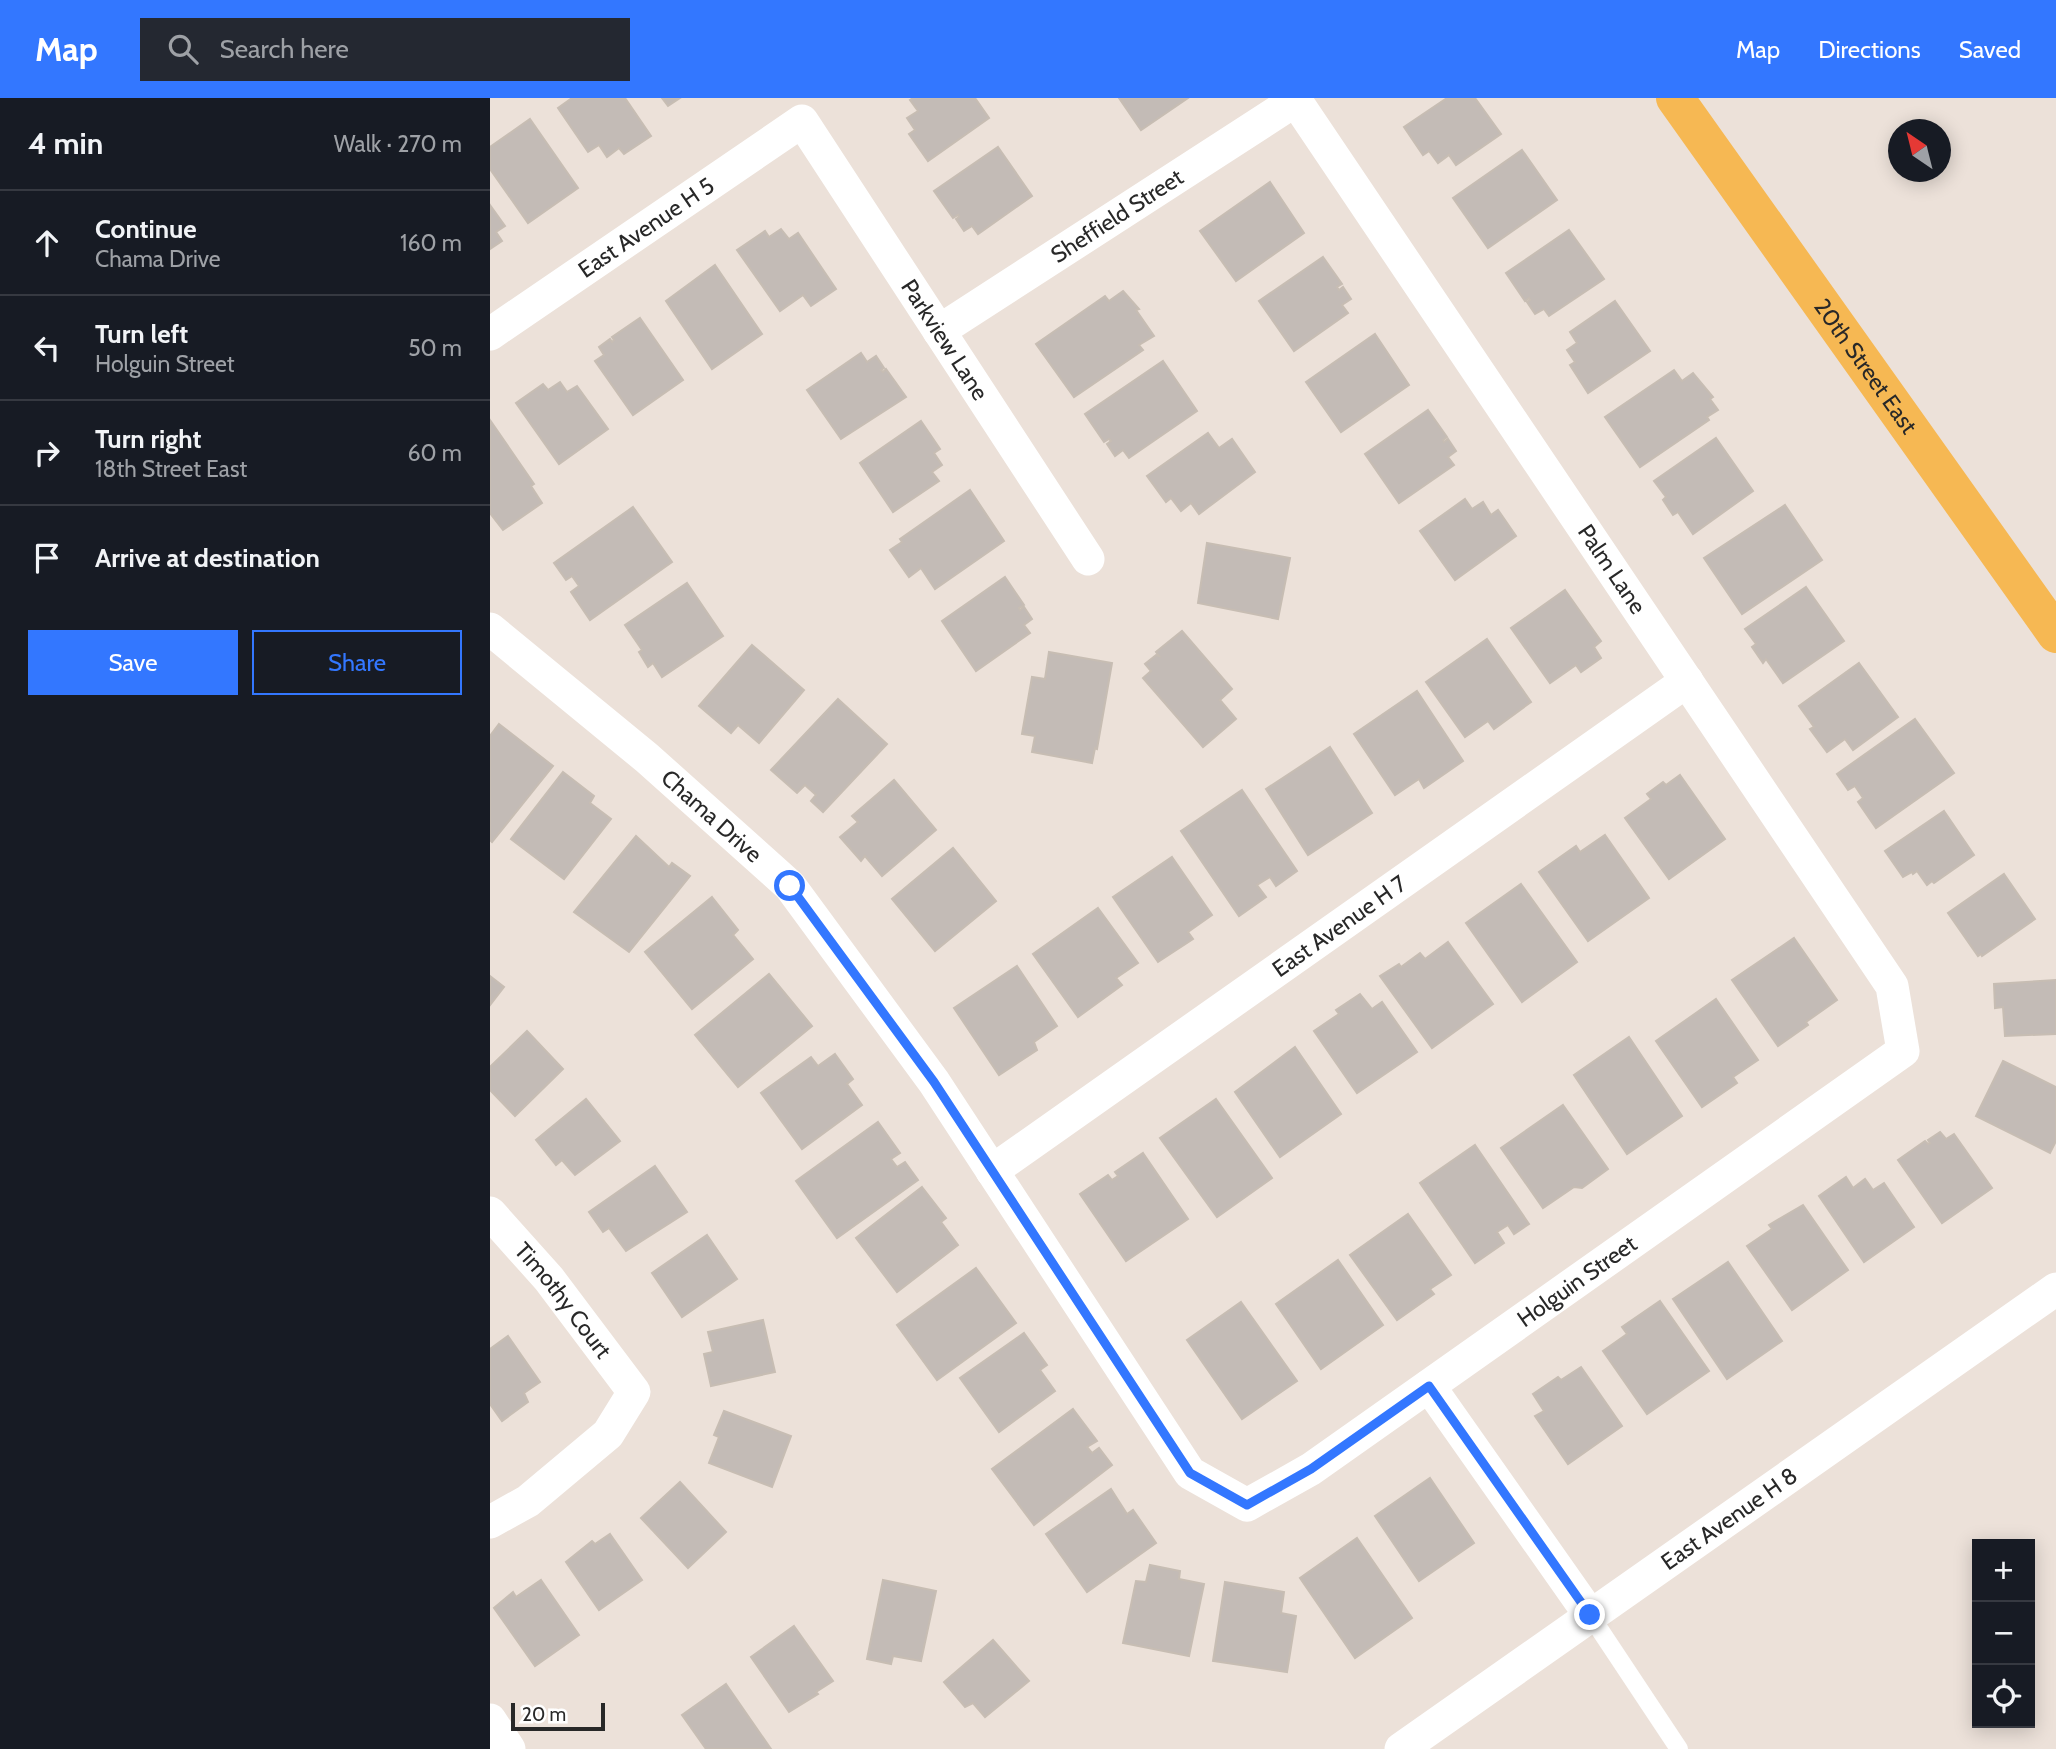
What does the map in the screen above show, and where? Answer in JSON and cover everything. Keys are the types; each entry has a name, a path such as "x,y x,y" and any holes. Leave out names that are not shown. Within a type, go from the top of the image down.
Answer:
{"main road":[{"name":"20th Street East","path":"1675,98 2056,634"}],"street":[{"name":"Sheffield Street","path":"939,331 1295,99"},
{"name":"Palm Lane","path":"1295,99 1892,986 1903,1051"},
{"name":"Parkview Lane","path":"802,121 1088,559"},
{"name":"East Avenue H 5","path":"490,334 802,121"},
{"name":"Chama Drive","path":"490,629 647,758 790,886 934,1082 1190,1473 1247,1505"},
{"name":"East Avenue H 7","path":"992,1171 1687,681"},
{"name":"Holguin Street","path":"1247,1505 1311,1469 1903,1051"},
{"name":"Timothy Court","path":"490,1213 549,1279 634,1392 608,1434 528,1501 490,1522"},
{"name":"East Avenue H 8","path":"1401,1749 2056,1289"},
{"path":"1429,1386 1590,1615"},
{"path":"490,1720 509,1749"}],"lane":[{"path":"1590,1615 1679,1749"}],"building":[{"path":"572,98 625,98 651,136 624,154 619,148 607,157 599,145 588,152 558,108"},
{"path":"662,98 680,98 668,106"},
{"path":"975,98 989,118 928,161 909,134 915,130 907,118 918,111 910,100"},
{"path":"1119,98 1188,98 1141,130"},
{"path":"1447,98 1475,98 1501,134 1456,165 1449,155 1438,163 1429,151 1423,155 1404,127"},
{"path":"530,119 578,188 528,223 490,169 490,147"},
{"path":"998,147 1032,196 978,234 972,226 964,231 956,219 958,215 953,218 934,191"},
{"path":"1522,150 1557,200 1488,248 1453,198"},
{"path":"1270,182 1304,233 1236,281 1200,231"},
{"path":"490,205 505,226 496,232 502,241 490,249"},
{"path":"781,229 789,239 798,233 836,289 811,306 803,295 780,311 737,250 765,231 769,237"},
{"path":"1569,230 1604,279 1549,316 1544,309 1535,314 1527,302 1529,298 1525,301 1506,273"},
{"path":"1323,257 1342,284 1337,287 1339,290 1343,287 1351,299 1342,305 1348,313 1294,351 1259,301"},
{"path":"715,265 762,334 712,369 666,301"},
{"path":"1123,291 1139,309 1136,310 1154,336 1139,345 1143,350 1074,397 1036,344 1105,296 1109,301"},
{"path":"1615,301 1650,351 1588,393 1570,365 1575,362 1567,350 1577,343 1570,332"},
{"path":"640,318 683,380 633,415 595,361 604,355 599,347 610,339 612,342 612,337"},
{"path":"1375,334 1409,385 1341,432 1306,382"},
{"path":"861,353 867,362 876,356 884,368 881,370 883,372 886,369 906,397 841,439 807,390"},
{"path":"1163,361 1197,411 1129,458 1123,450 1115,456 1107,444 1111,441 1109,439 1104,442 1085,414"},
{"path":"1674,370 1682,381 1693,373 1713,397 1710,399 1718,410 1707,417 1709,420 1640,467 1605,417"},
{"path":"560,382 567,392 577,386 608,429 559,464 516,403 543,384 548,390"},
{"path":"1428,410 1447,437 1444,442 1448,439 1456,451 1448,457 1454,465 1399,503 1365,454"},
{"path":"490,420 534,484 531,486 542,503 503,530 490,513"},
{"path":"921,421 940,449 934,453 942,465 932,472 939,481 893,512 860,463"},
{"path":"1208,433 1219,448 1232,439 1255,472 1199,514 1191,503 1181,511 1171,498 1166,502 1147,476"},
{"path":"1716,438 1753,491 1693,534 1678,512 1673,515 1663,500 1666,497 1654,481"},
{"path":"970,490 1004,541 935,589 921,568 909,577 890,550 902,542 900,539"},
{"path":"1465,499 1472,509 1483,502 1491,515 1498,510 1516,536 1455,580 1420,531"},
{"path":"1785,505 1822,560 1742,614 1704,558"},
{"path":"633,507 672,562 590,620 571,592 579,586 572,576 566,580 554,563"},
{"path":"1207,543 1290,558 1278,619 1198,603"},
{"path":"1005,577 1024,605 1020,610 1024,607 1032,619 1024,625 1030,633 976,671 942,621"},
{"path":"687,583 723,636 662,677 653,663 648,667 639,652 642,650 625,625"},
{"path":"1806,587 1844,641 1783,683 1766,659 1763,663 1752,647 1756,644 1745,629"},
{"path":"1565,590 1601,641 1594,647 1601,658 1581,672 1576,665 1550,683 1511,628"},
{"path":"1182,631 1232,689 1220,700 1236,719 1203,747 1143,678 1151,671 1145,664 1156,655 1159,656 1156,652"},
{"path":"1487,639 1531,702 1494,729 1488,721 1465,737 1426,682"},
{"path":"752,645 804,690 759,743 738,725 731,733 699,706"},
{"path":"1049,652 1112,663 1097,749 1095,748 1092,763 1032,752 1035,736 1022,734 1032,677 1045,679"},
{"path":"1859,663 1898,717 1853,750 1845,739 1827,752 1810,729 1814,727 1799,706"},
{"path":"1417,691 1463,761 1424,788 1419,779 1395,795 1354,734"},
{"path":"838,699 887,744 823,812 811,801 816,795 805,785 797,793 771,770"},
{"path":"1915,719 1954,773 1876,828 1858,802 1863,798 1855,786 1848,790 1837,774"},
{"path":"499,724 553,766 492,842 490,736"},
{"path":"1330,747 1372,813 1308,855 1266,789"},
{"path":"563,772 594,796 590,803 611,819 564,879 511,839"},
{"path":"1680,775 1725,839 1669,879 1625,818 1651,799 1647,794 1663,782 1666,785"},
{"path":"894,780 936,830 882,876 865,856 861,861 840,837 858,822 852,816"},
{"path":"1242,790 1297,871 1276,886 1270,877 1257,885 1266,897 1239,916 1181,831"},
{"path":"1944,811 1974,855 1934,883 1932,881 1927,885 1917,871 1903,877 1885,851"},
{"path":"1605,835 1649,898 1588,941 1539,872 1576,846 1580,852"},
{"path":"636,836 669,867 672,863 690,876 629,952 574,912"},
{"path":"953,848 996,901 935,951 892,899"},
{"path":"1172,857 1212,915 1188,932 1193,939 1158,962 1113,897"},
{"path":"2004,874 2035,919 1982,956 1978,956 1948,913"},
{"path":"1521,884 1577,962 1522,1002 1466,923"},
{"path":"712,897 738,930 733,935 753,959 692,1009 645,952"},
{"path":"1098,908 1138,963 1116,978 1122,985 1078,1017 1033,954"},
{"path":"1794,938 1837,1000 1778,1046 1732,980"},
{"path":"1448,942 1493,1004 1432,1048 1380,976 1399,964 1401,967 1420,953 1425,959"},
{"path":"1017,966 1057,1026 1034,1042 1037,1050 999,1075 954,1008"},
{"path":"769,974 812,1026 738,1087 695,1035"},
{"path":"490,976 504,987 490,1005"},
{"path":"2056,980 2056,1034 2005,1036 2003,1007 1995,1008 1994,984"},
{"path":"1360,994 1372,1009 1382,1002 1417,1052 1357,1093 1314,1031 1339,1014 1336,1010"},
{"path":"1716,999 1758,1060 1733,1077 1737,1083 1702,1107 1656,1041"},
{"path":"527,1031 563,1069 515,1116 490,1090 490,1067"},
{"path":"1629,1037 1682,1116 1627,1154 1574,1075"},
{"path":"1295,1047 1341,1114 1280,1157 1235,1092"},
{"path":"835,1054 853,1079 847,1084 862,1105 802,1149 761,1093 811,1057 818,1066"},
{"path":"2003,1061 2056,1087 2056,1141 2050,1153 1976,1116"},
{"path":"586,1099 620,1141 575,1175 562,1160 556,1165 536,1140"},
{"path":"1216,1099 1272,1178 1217,1217 1160,1138"},
{"path":"1563,1105 1608,1169 1582,1188 1574,1187 1543,1208 1501,1148"},
{"path":"878,1122 900,1153 891,1159 897,1167 905,1162 918,1180 837,1238 796,1181"},
{"path":"1940,1132 1946,1139 1954,1134 1992,1188 1942,1223 1898,1160 1925,1141 1930,1143 1928,1140"},
{"path":"1475,1145 1529,1224 1514,1234 1508,1225 1497,1232 1504,1243 1475,1263 1420,1183"},
{"path":"1143,1153 1188,1219 1126,1261 1080,1194 1108,1175 1112,1180 1118,1176 1115,1172"},
{"path":"655,1166 687,1212 626,1251 609,1228 603,1232 589,1212"},
{"path":"1846,1177 1853,1188 1865,1179 1873,1190 1884,1183 1914,1227 1864,1262 1819,1196"},
{"path":"922,1187 946,1218 941,1222 958,1245 897,1292 856,1238"},
{"path":"1803,1205 1848,1270 1792,1310 1747,1246 1772,1229 1769,1225"},
{"path":"1408,1214 1451,1275 1430,1289 1434,1294 1397,1320 1350,1255"},
{"path":"707,1235 737,1279 682,1317 652,1273"},
{"path":"1338,1260 1383,1325 1321,1369 1276,1304"},
{"path":"1728,1262 1782,1341 1727,1379 1673,1299"},
{"path":"976,1268 1016,1323 937,1380 897,1325"},
{"path":"1660,1301 1709,1371 1647,1414 1603,1351 1627,1334 1622,1327"},
{"path":"1241,1302 1297,1381 1242,1419 1187,1340"},
{"path":"763,1320 775,1372 711,1386 704,1354 713,1352 708,1332"},
{"path":"1024,1333 1047,1365 1040,1370 1055,1391 999,1432 960,1378"},
{"path":"508,1336 540,1382 524,1393 528,1402 502,1421 490,1404 490,1349"},
{"path":"1581,1367 1622,1426 1568,1464 1535,1416 1544,1411 1533,1394 1558,1377 1561,1380"},
{"path":"1073,1409 1097,1441 1087,1447 1092,1453 1099,1448 1112,1465 1034,1525 992,1469"},
{"path":"724,1411 791,1436 772,1487 709,1463 719,1437 714,1435"},
{"path":"1430,1478 1474,1543 1419,1581 1375,1516"},
{"path":"680,1482 726,1532 688,1568 641,1518"},
{"path":"1111,1489 1127,1514 1133,1510 1156,1543 1087,1592 1046,1534"},
{"path":"610,1534 642,1580 599,1610 566,1562 592,1541 595,1544"},
{"path":"1357,1538 1412,1618 1355,1658 1300,1578"},
{"path":"1150,1565 1180,1571 1179,1579 1204,1584 1189,1656 1123,1643 1136,1581 1146,1582"},
{"path":"541,1580 579,1635 535,1666 494,1608 513,1592 516,1597"},
{"path":"883,1580 936,1591 921,1661 893,1656 891,1664 867,1659"},
{"path":"1225,1582 1284,1592 1281,1613 1296,1616 1287,1672 1213,1661"},
{"path":"794,1626 833,1681 789,1712 751,1657"},
{"path":"993,1640 1029,1681 985,1717 973,1703 965,1707 944,1682"},
{"path":"726,1684 771,1749 706,1749 682,1715"}],"route":[{"path":"790,886 934,1082 1190,1473 1247,1505 1311,1469 1429,1386 1590,1615"}]}
